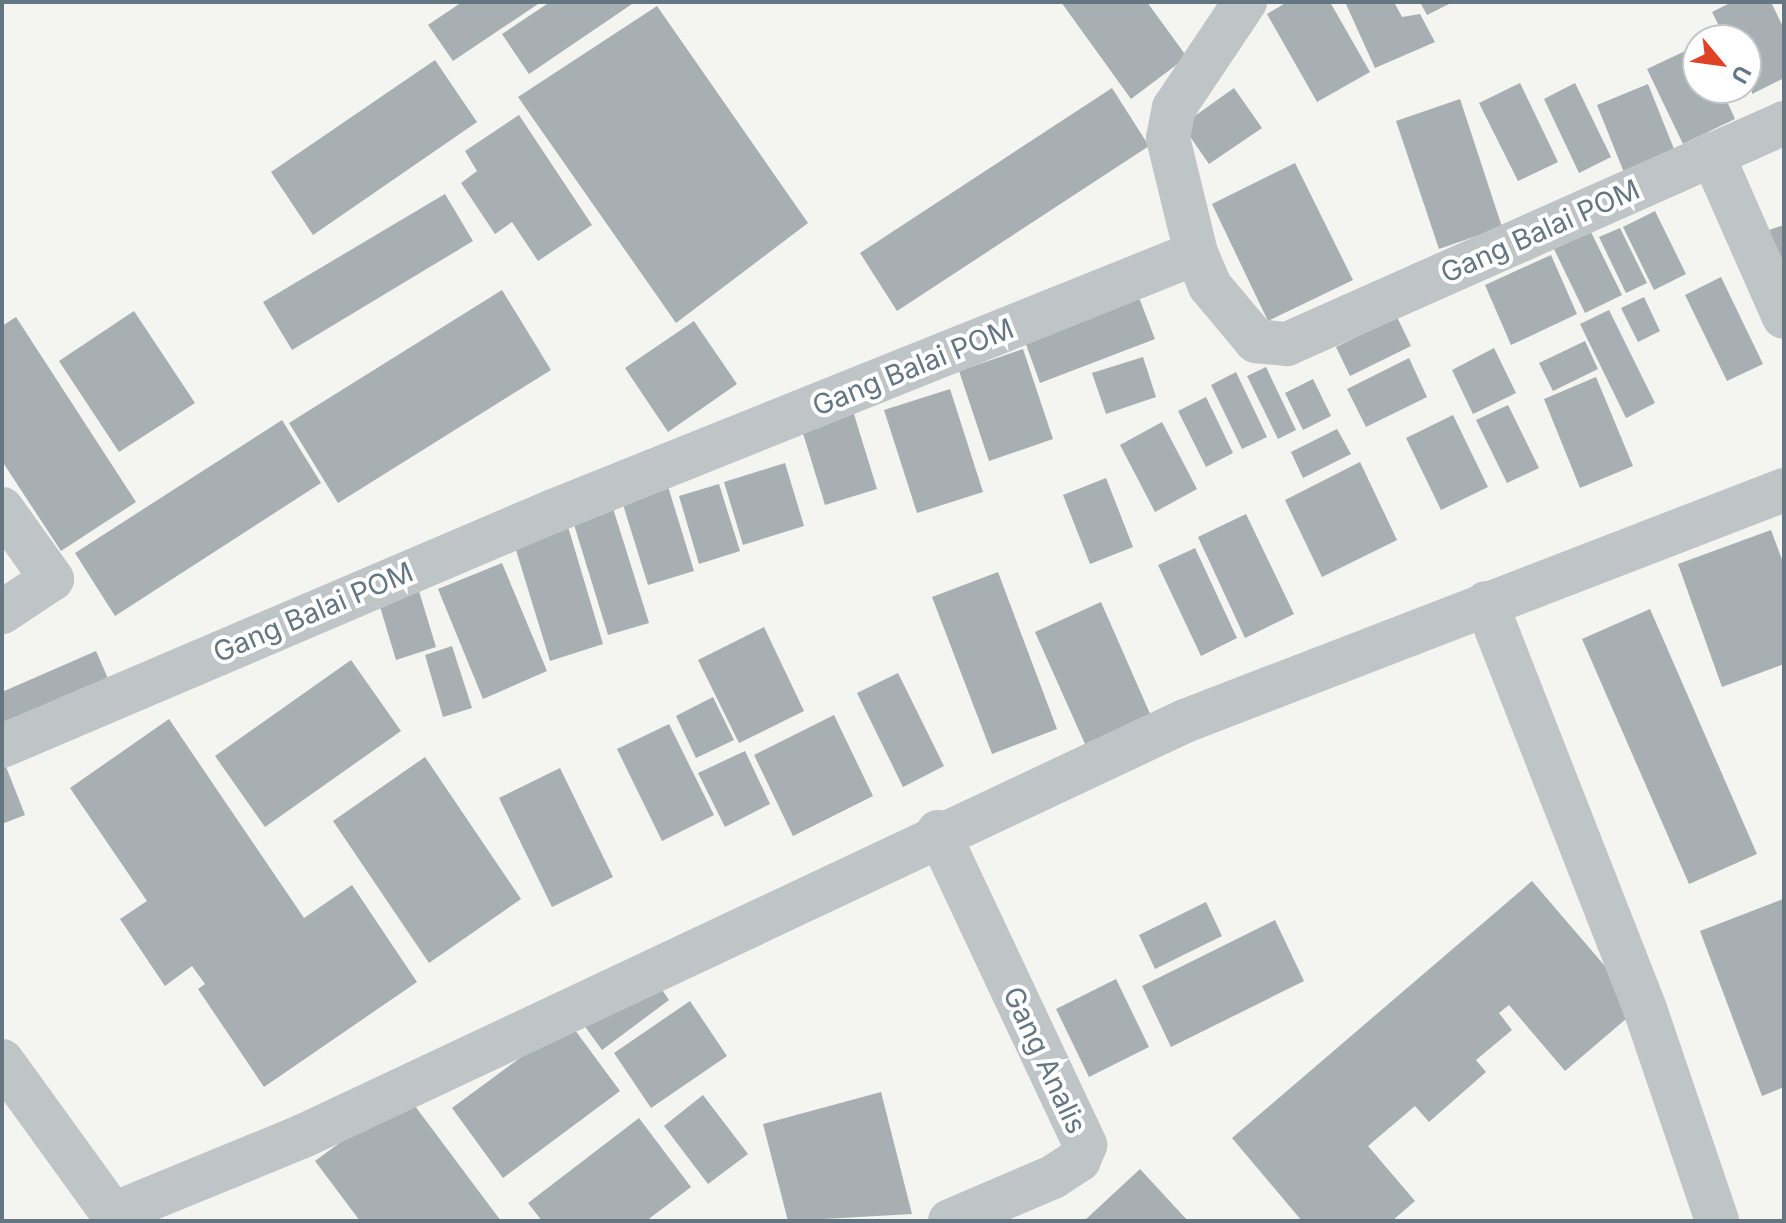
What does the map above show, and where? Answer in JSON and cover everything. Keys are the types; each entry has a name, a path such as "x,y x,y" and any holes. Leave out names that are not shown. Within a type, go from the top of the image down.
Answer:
{"street":[{"path":"1196,253 1168,138 1174,108 1245,2"},
{"name":"Gang Balai POM","path":"2,746 551,512 1196,253 1210,286 1256,341 1287,344 1784,123"},
{"path":"1712,154 1784,317"},
{"path":"2,1061 116,1217 303,1136 938,832 1185,721 1784,490"},
{"path":"2,509 52,579 2,612"},
{"path":"1486,603 1640,995 1717,1221"},
{"name":"Gang Analis","path":"938,832 1085,1145 1079,1160 1053,1177 950,1221"}],"building":[{"path":"462,2 541,2 453,61 428,25"},
{"path":"550,2 635,2 529,74 502,34"},
{"path":"1061,2 1147,2 1187,57 1131,99"},
{"path":"1287,2 1330,2 1370,72 1317,102 1267,14"},
{"path":"1345,2 1394,2 1402,17 1420,14 1435,42 1375,68"},
{"path":"1420,2 1453,2 1427,15"},
{"path":"1732,2 1771,2 1784,29 1784,78 1762,89 1762,24 1718,24 1712,12"},
{"path":"657,6 808,223 676,323 518,97"},
{"path":"1682,53 1682,104 1728,104 1735,119 1683,144 1647,69"},
{"path":"435,60 477,122 313,235 271,172"},
{"path":"1520,83 1558,162 1518,181 1479,103"},
{"path":"1575,83 1611,157 1579,173 1544,99"},
{"path":"1648,84 1676,154 1625,175 1597,105"},
{"path":"1112,88 1149,146 897,311 860,253"},
{"path":"1234,88 1262,128 1209,164 1182,125"},
{"path":"1460,99 1502,227 1439,249 1396,121"},
{"path":"519,115 592,225 538,261 512,222 495,234 461,183 477,171 465,151"},
{"path":"1295,163 1353,280 1268,321 1212,204"},
{"path":"445,194 473,241 292,350 263,302"},
{"path":"1655,211 1686,274 1654,290 1623,227"},
{"path":"1784,225 1784,293 1763,232"},
{"path":"1588,226 1622,295 1585,313 1551,243"},
{"path":"1620,228 1647,283 1626,293 1599,237"},
{"path":"1551,255 1577,314 1511,345 1485,285"},
{"path":"1721,277 1763,364 1727,381 1685,295"},
{"path":"502,290 551,370 338,503 289,423"},
{"path":"1138,295 1155,339 1040,383 1024,339"},
{"path":"1644,297 1660,331 1638,342 1621,308"},
{"path":"1609,310 1655,403 1626,418 1580,324"},
{"path":"134,311 195,403 119,452 59,361"},
{"path":"16,317 136,502 61,551 2,461 2,326"},
{"path":"1397,317 1411,346 1350,376 1336,347"},
{"path":"694,321 737,384 668,432 625,368"},
{"path":"1585,341 1598,369 1553,391 1539,363"},
{"path":"1494,348 1516,393 1473,414 1452,370"},
{"path":"1023,349 1053,439 989,461 959,371"},
{"path":"1143,357 1156,397 1106,414 1092,373"},
{"path":"1409,358 1427,397 1366,427 1347,389"},
{"path":"1266,367 1296,430 1278,439 1247,376"},
{"path":"1236,372 1267,437 1242,449 1211,385"},
{"path":"1596,377 1633,466 1580,488 1544,399"},
{"path":"1313,379 1331,416 1303,430 1285,393"},
{"path":"950,389 983,492 917,513 884,410"},
{"path":"1206,397 1233,453 1206,467 1178,411"},
{"path":"1508,405 1539,468 1507,483 1476,420"},
{"path":"853,411 877,489 825,505 801,427"},
{"path":"1453,415 1488,487 1441,510 1406,438"},
{"path":"282,420 321,483 115,616 75,553"},
{"path":"1162,422 1197,489 1155,512 1120,445"},
{"path":"1337,429 1351,454 1303,478 1291,452"},
{"path":"1360,462 1397,540 1322,577 1285,500"},
{"path":"785,463 804,526 743,545 724,482"},
{"path":"1106,478 1133,547 1090,564 1063,495"},
{"path":"666,480 694,571 648,585 620,495"},
{"path":"719,484 740,551 699,564 679,496"},
{"path":"612,505 649,623 608,635 572,518"},
{"path":"1246,514 1294,614 1245,638 1198,537"},
{"path":"566,520 603,644 550,661 512,537"},
{"path":"1771,530 1784,565 1784,664 1722,687 1678,564"},
{"path":"1195,548 1237,638 1201,656 1158,565"},
{"path":"502,563 547,671 483,699 438,589"},
{"path":"998,572 1057,729 992,754 932,597"},
{"path":"415,578 436,647 396,660 375,590"},
{"path":"1101,602 1151,716 1085,744 1035,632"},
{"path":"1650,609 1757,854 1689,884 1582,639"},
{"path":"764,627 804,711 739,743 698,660"},
{"path":"452,646 472,708 443,717 425,655"},
{"path":"96,651 113,690 2,739 2,692"},
{"path":"351,660 401,731 265,827 215,756"},
{"path":"898,673 944,766 903,787 857,693"},
{"path":"713,697 734,740 696,758 676,716"},
{"path":"834,715 873,796 793,836 754,755"},
{"path":"169,719 304,918 352,885 417,982 264,1087 198,989 205,984 192,966 165,986 120,919 147,901 70,788"},
{"path":"669,724 714,815 662,841 617,749"},
{"path":"745,751 770,804 725,827 698,773"},
{"path":"425,757 521,899 429,963 333,821"},
{"path":"5,764 25,815 2,824 2,766"},
{"path":"560,768 613,877 552,907 499,798"},
{"path":"1532,881 1640,1007 1565,1071 1509,1005 1499,1013 1512,1030 1476,1060 1486,1072 1429,1122 1415,1106 1368,1146 1415,1201 1392,1221 1302,1221 1232,1138"},
{"path":"1783,899 1784,1087 1762,1096 1700,931"},
{"path":"1206,902 1222,936 1155,969 1139,935"},
{"path":"1275,920 1304,981 1171,1047 1142,986"},
{"path":"649,971 669,1000 602,1050 581,1021"},
{"path":"1116,979 1149,1047 1089,1077 1056,1009"},
{"path":"690,1001 727,1056 651,1108 614,1053"},
{"path":"569,1022 620,1091 503,1178 452,1108"},
{"path":"881,1092 912,1214 788,1221 763,1124"},
{"path":"406,1094 501,1221 360,1221 315,1161"},
{"path":"703,1095 748,1154 708,1184 664,1126"},
{"path":"639,1118 691,1187 646,1221 542,1221 528,1203"},
{"path":"1140,1169 1188,1221 1084,1221"}]}
